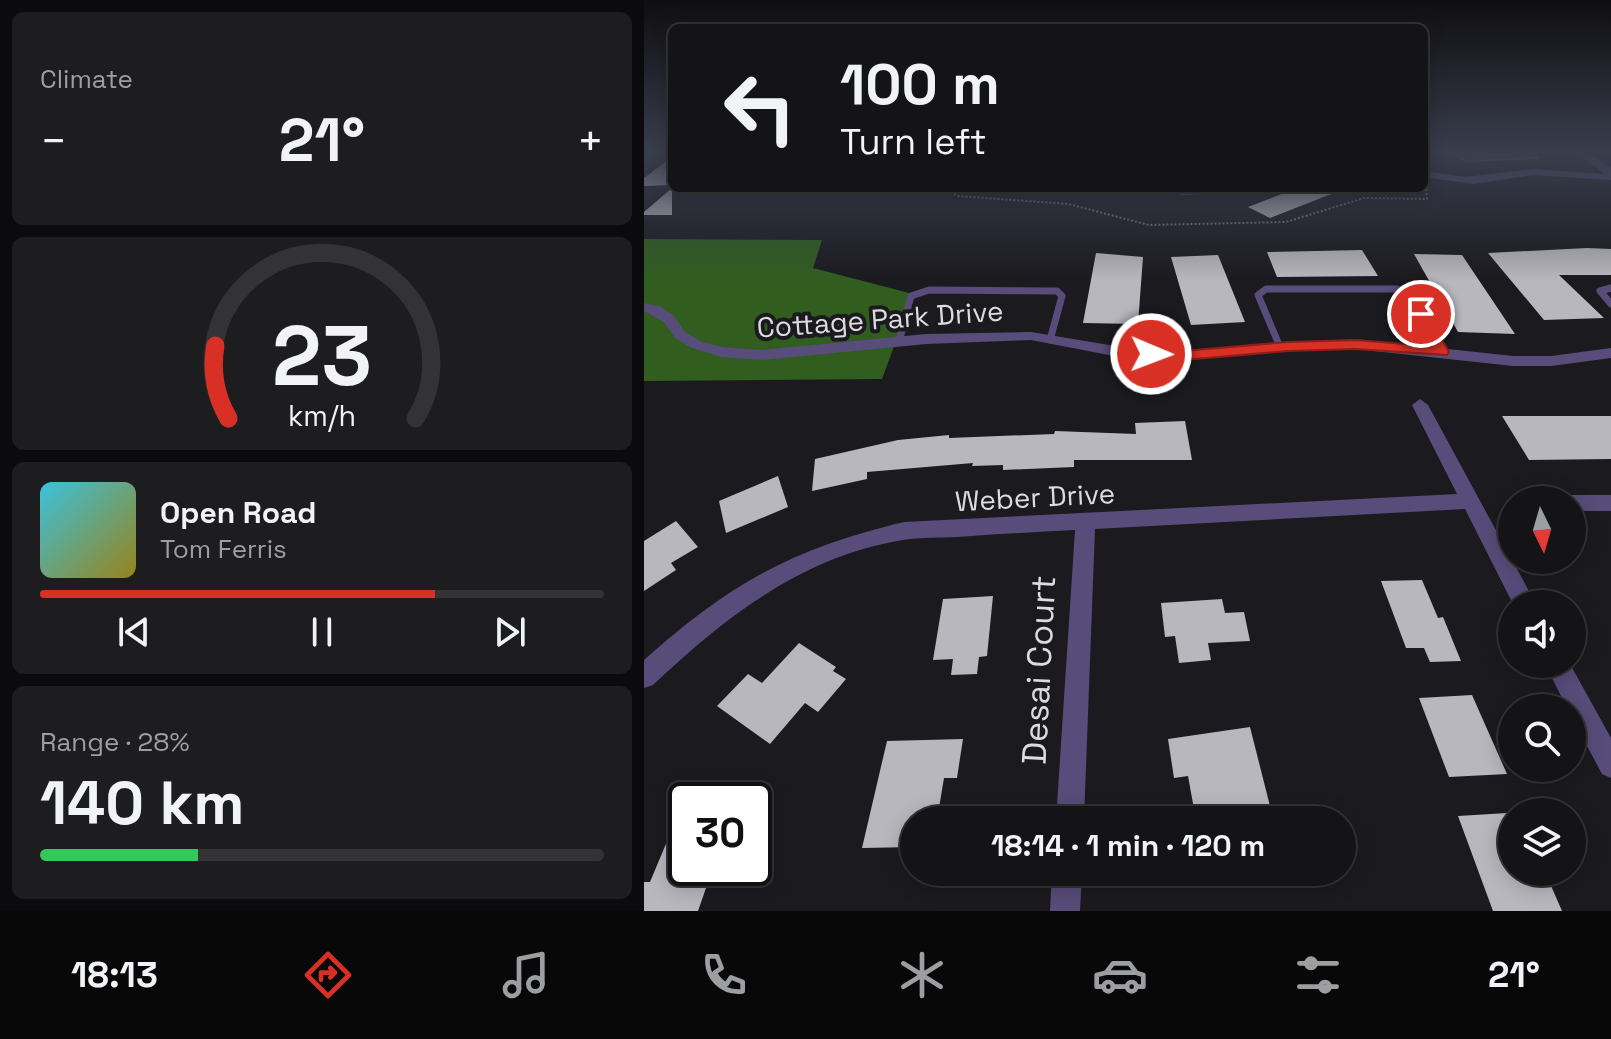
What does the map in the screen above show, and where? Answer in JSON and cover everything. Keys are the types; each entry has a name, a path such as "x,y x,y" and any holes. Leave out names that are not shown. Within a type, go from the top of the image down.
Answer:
{"street":[{"name":"Cottage Park Drive","path":"644,307 656,310 669,319 680,335 697,345 721,352 794,353 899,342 1031,336 1109,350 1183,355 1355,344 1525,361 1611,353"},
{"path":"1420,405 1518,590"},
{"name":"Weber Drive","path":"644,676 699,625 766,579 833,549 904,531 1470,501"},
{"path":"1586,503 1611,503"},
{"name":"Desai Court","path":"1071,806 1085,523"},
{"path":"1564,678 1611,765"},
{"path":"1065,911 1066,886"}],"lane":[{"path":"1611,288 1600,291 1611,304"},
{"path":"1280,347 1258,295 1266,289 1397,289 1411,295 1441,352"},
{"path":"899,342 911,296 920,291 944,290 1057,291 1062,296 1061,303 1050,340"}],"path":[{"path":"957,196 1068,204 1096,214 1149,225 1286,222 1364,198 1427,199 1427,196"}],"shaded area":[{"path":"644,239 822,240 813,268 913,294 882,379 644,381"}],"building":[{"path":"663,196 672,196 672,215 644,215"},
{"path":"1278,196 1327,196 1270,218 1248,207"},
{"path":"1611,249 1611,275 1559,275 1604,318 1544,320 1488,253"},
{"path":"1362,250 1378,276 1277,277 1267,252"},
{"path":"1096,253 1143,257 1138,324 1083,323"},
{"path":"1414,254 1462,255 1515,334 1458,332"},
{"path":"1218,255 1245,322 1191,325 1171,257"},
{"path":"1502,416 1611,416 1611,459 1529,460"},
{"path":"1185,421 1192,460 1074,460 1074,467 1003,470 1003,465 972,466 973,463 867,472 867,479 812,491 815,459 898,440 949,435 949,438 1054,434 1055,431 1136,434 1135,423"},
{"path":"778,476 788,507 726,533 719,501"},
{"path":"676,521 698,547 671,563 676,570 644,591 644,541"},
{"path":"1422,580 1438,618 1443,617 1461,661 1430,662 1424,648 1406,648 1381,581"},
{"path":"993,596 987,656 979,657 977,674 951,675 953,659 933,660 943,599"},
{"path":"1222,599 1225,613 1244,612 1250,641 1208,643 1211,660 1179,663 1175,636 1165,637 1161,603"},
{"path":"799,643 836,667 833,671 846,679 818,712 805,703 770,744 717,706 748,674 762,683"},
{"path":"1472,695 1498,754 1498,774 1449,777 1419,698"},
{"path":"1250,727 1270,806 1193,806 1188,776 1174,778 1168,739"},
{"path":"963,739 957,778 944,778 939,806 900,806 900,847 862,848 887,741"},
{"path":"1498,814 1498,886 1551,886 1562,911 1493,911 1458,816"},
{"path":"668,839 668,886 707,886 698,911 644,911 644,882 650,882"}],"route":[{"path":"1151,354 1183,355 1355,344 1441,352 1421,314"}]}
